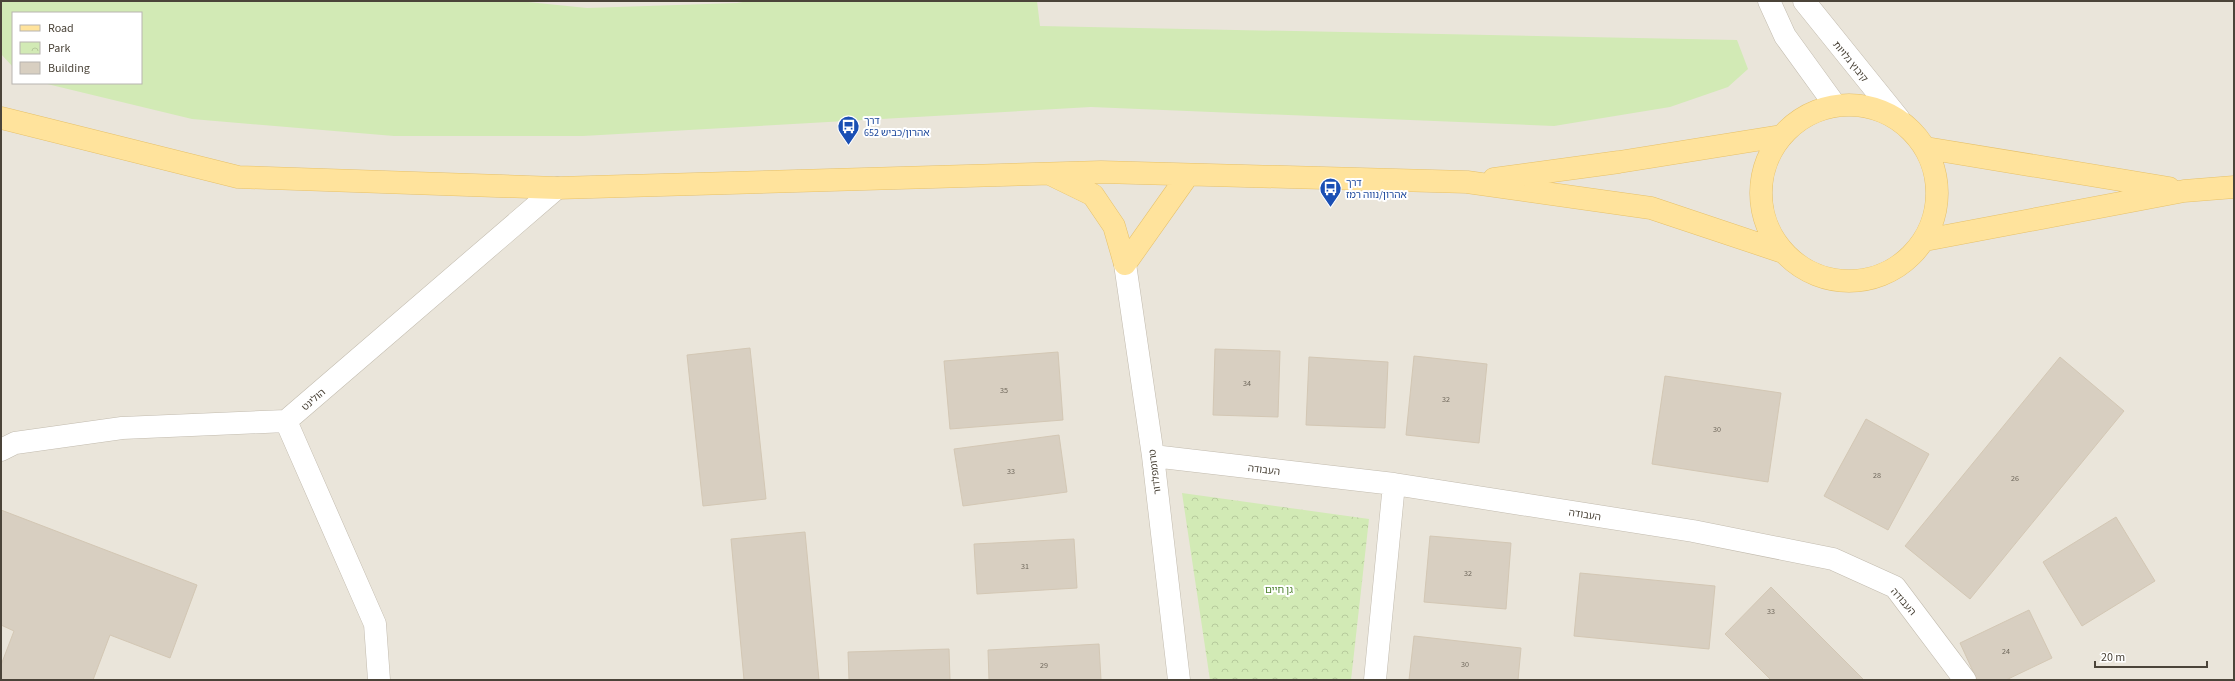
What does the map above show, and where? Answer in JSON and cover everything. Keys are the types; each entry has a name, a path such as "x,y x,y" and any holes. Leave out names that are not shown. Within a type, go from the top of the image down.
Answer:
{"main road":[{"path":"1851,104 1868,106 1884,111 1899,119 1910,128 1926,148 1935,171 1938,194 1935,218 1925,240 1910,258 1897,267 1869,280 1845,282 1822,277 1801,267 1783,252 1771,234 1764,215 1761,195 1763,174 1770,154 1781,136 1796,122 1814,111 1835,105 1851,104"},
{"path":"1,118 238,177 557,188 1101,172 1467,182 1651,208 1783,252"},
{"path":"1467,182 1619,162 1781,136"},
{"path":"1926,148 2184,191"},
{"path":"1049,174 1093,195 1114,226 1125,264"},
{"path":"1125,264 1188,175"},
{"path":"1925,240 2184,191 2234,187"}],"street":[{"path":"1770,1 1785,36 1835,105"},
{"name":"קיבוץ גלויות","path":"1804,1 1899,119"},
{"name":"הולינט","path":"286,421 557,188"},
{"name":"טרומפלדור","path":"1125,264 1153,456 1179,680"},
{"path":"1,450 15,443 122,428 286,421 375,624 379,680"},
{"name":"העבודה","path":"1153,456 1394,484 1693,531 1833,559 1895,587 1965,680"},
{"path":"1376,680 1394,484"}],"shaded area":[{"path":"1,1 2234,1 2234,680 1,680"}],"green space":[{"path":"1,1 518,1 587,8 737,3 749,1 1037,1 1040,26 1737,40 1748,69 1728,87 1670,107 1554,126 1091,107 583,136 394,136 192,119 47,84 142,84 142,12 12,12 12,66 1,54"},
{"name":"גן חיים","path":"1182,493 1369,519 1351,680 1210,680"}],"building":[{"path":"750,348 766,499 703,506 687,355"},
{"path":"1215,349 1280,351 1278,417 1213,415"},
{"path":"1058,352 1063,420 950,429 944,361"},
{"path":"1414,356 1487,364 1479,443 1406,435"},
{"path":"1309,357 1388,362 1385,428 1306,425"},
{"path":"2060,357 2124,411 1970,599 1905,546"},
{"path":"1665,376 1781,393 1768,482 1652,464"},
{"path":"1866,419 1929,454 1888,530 1824,496"},
{"path":"1059,435 1067,492 963,506 954,449"},
{"path":"1,510 197,585 170,658 110,635 93,680 1,680 1,665 14,631 1,625"},
{"path":"2116,517 2155,581 2082,626 2043,562"},
{"path":"805,532 819,680 744,680 731,539"},
{"path":"1430,536 1511,543 1506,609 1424,602"},
{"path":"1074,539 1077,588 977,594 974,544"},
{"path":"1580,573 1715,586 1709,649 1574,636"},
{"path":"1771,587 1864,680 1771,680 1725,634"},
{"path":"2029,610 2052,658 2006,680 1977,680 1960,643"},
{"path":"1414,636 1521,648 1518,680 1409,680"},
{"path":"1099,644 1101,680 989,680 988,650"},
{"path":"949,649 950,680 849,680 848,652"}],"place":[{"name":"דרך אהרון/כביש 652","path":"849,146"},
{"name":"דרך אהרון/נווה רמז","path":"1330,208"}]}
